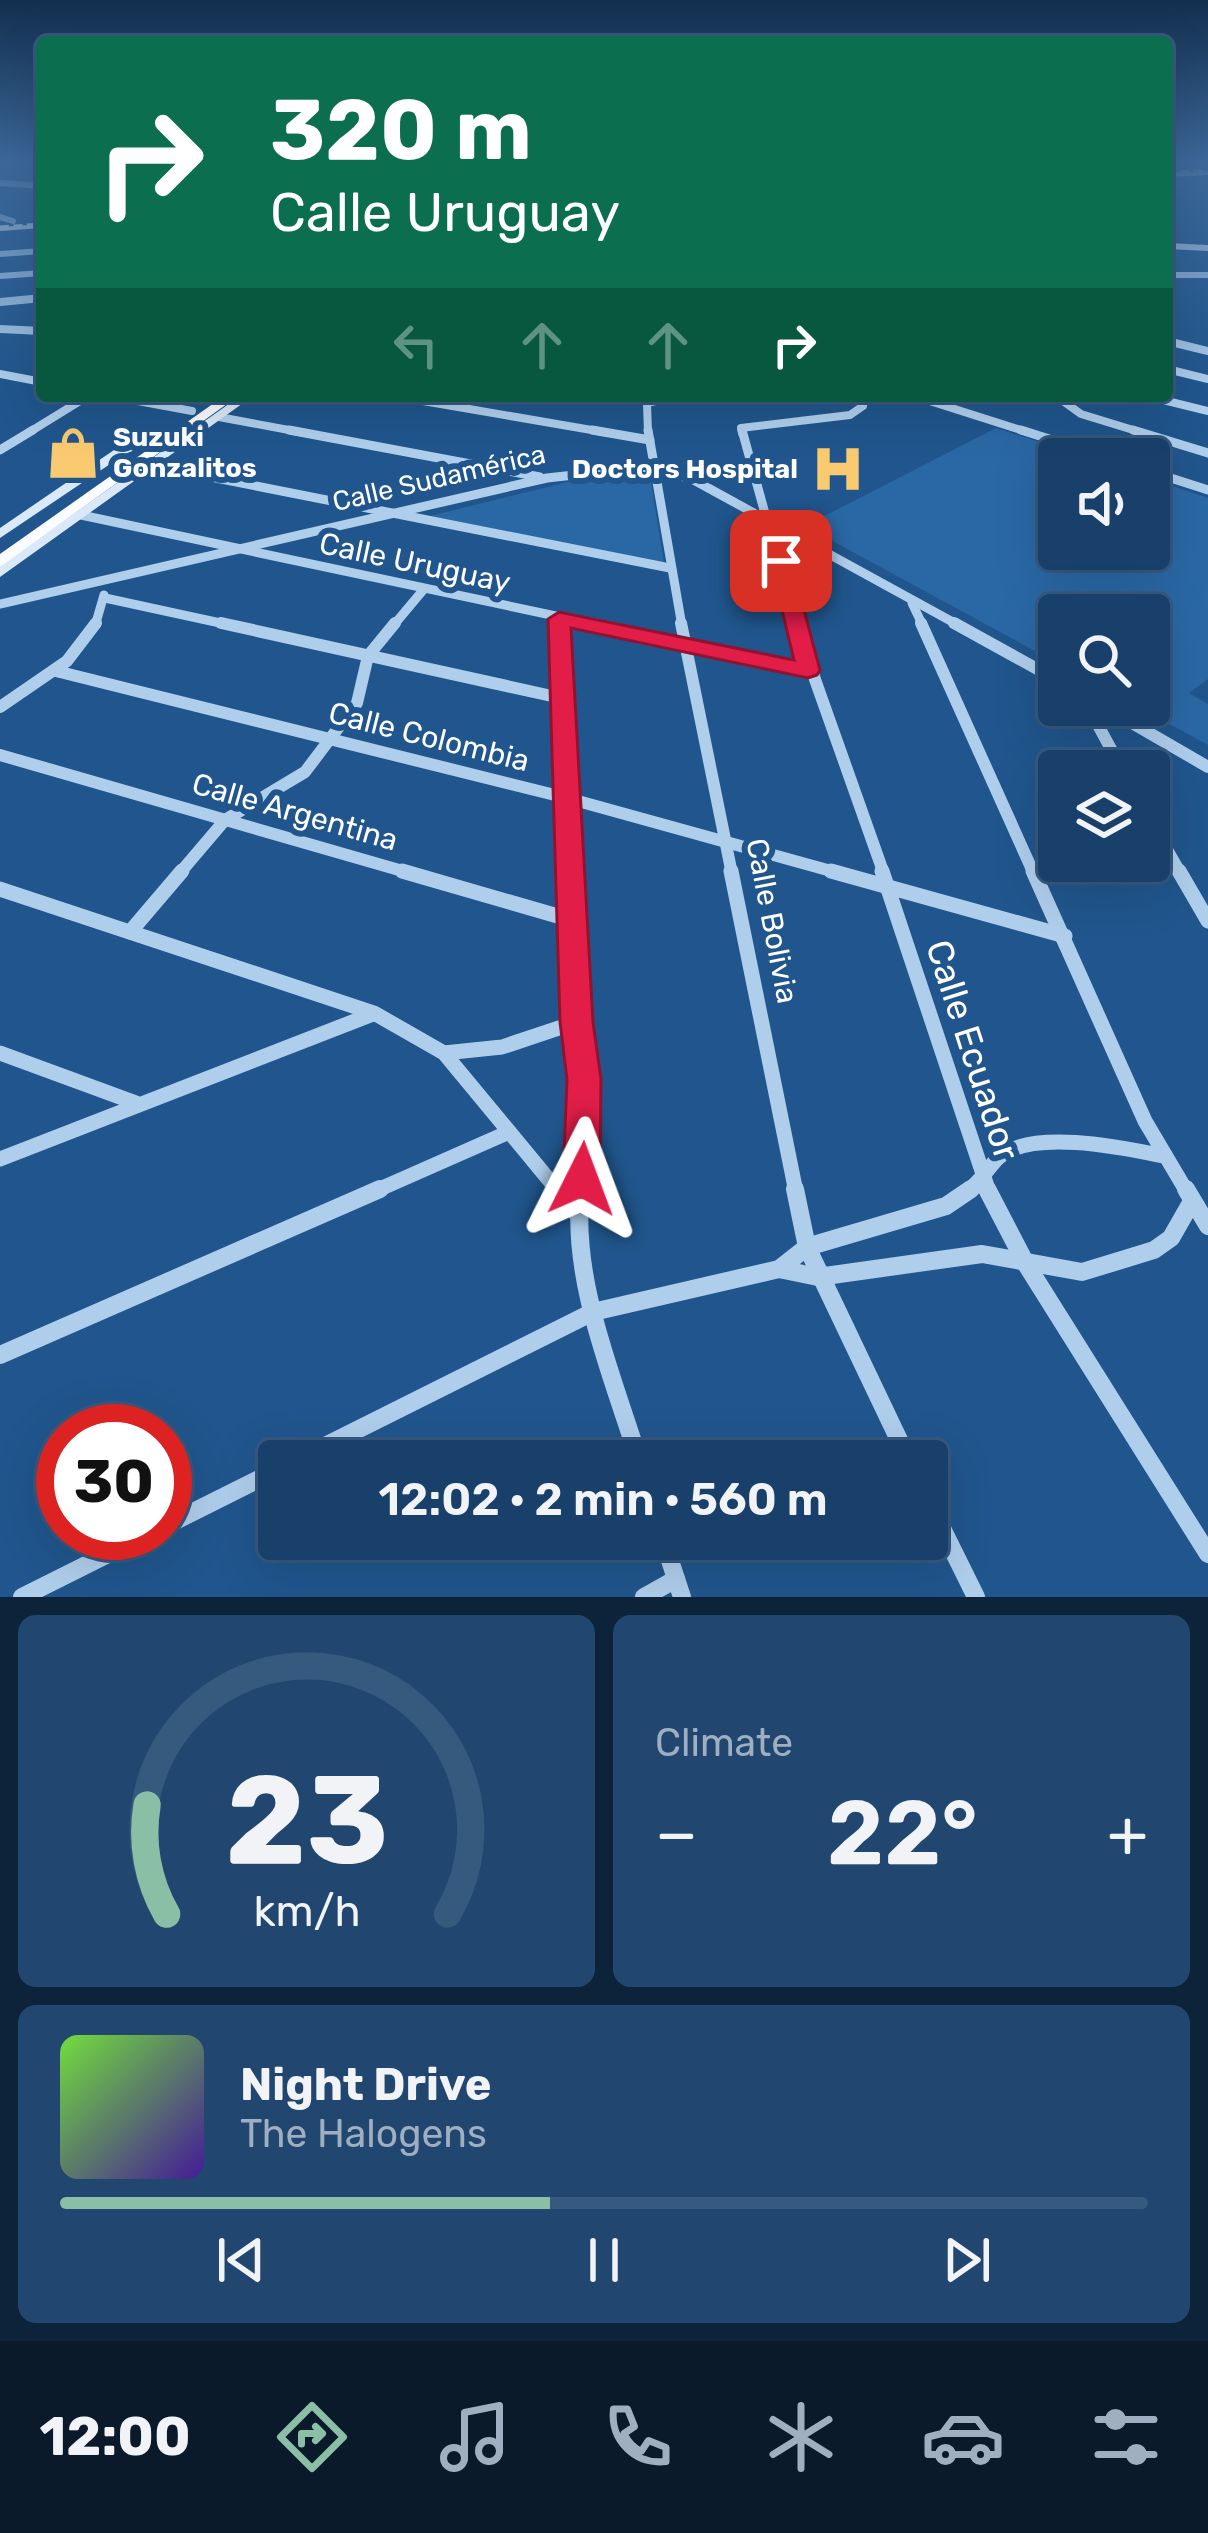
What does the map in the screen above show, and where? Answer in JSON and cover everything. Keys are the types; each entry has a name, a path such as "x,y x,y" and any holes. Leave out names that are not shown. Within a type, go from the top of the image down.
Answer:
{"highway":[{"path":"0,562 205,402"},
{"path":"159,441 184,438 234,402"},
{"path":"0,547 78,504"}],"main road":[{"path":"1173,244 1208,245"},
{"path":"0,573 78,504 150,465 235,402"},
{"path":"0,534 121,451 159,441"}],"street":[{"path":"0,254 36,251"},
{"path":"0,276 36,273"},
{"path":"1173,275 1208,274"},
{"path":"0,302 36,299"},
{"path":"0,329 36,330"},
{"path":"1173,342 1208,351"},
{"path":"1173,370 1208,379"},
{"path":"0,374 36,381"},
{"path":"0,450 78,402"},
{"path":"144,402 192,411"},
{"path":"429,402 650,440 645,405 655,402"},
{"name":"Calle Ecuador","path":"863,402 850,415 741,428 808,670 889,890 983,1180 1026,1264 1208,1554"},
{"path":"933,402 1046,438"},
{"path":"1064,402 1081,414 1208,453"},
{"path":"1171,402 1208,411"},
{"path":"219,418 547,478"},
{"path":"0,437 16,440"},
{"name":"Calle Bolivia","path":"650,440 670,568 807,1246 899,1440"},
{"path":"150,465 670,568"},
{"name":"Calle Sudamérica","path":"0,604 547,478 605,468 655,469 690,478 1038,670"},
{"path":"1170,478 1208,490"},
{"name":"Calle Uruguay","path":"78,504 238,548 808,670"},
{"path":"0,707 56,671 83,644 105,598 99,582"},
{"path":"130,932 225,820 305,772 357,703 368,656 424,589"},
{"path":"105,598 561,698"},
{"path":"912,602 1163,1156 1208,1226"},
{"path":"559,619 586,1145 578,1214 593,1312 633,1440"},
{"name":"Calle Colombia","path":"56,671 567,798 1065,936"},
{"path":"1137,726 1208,767"},
{"name":"Calle Argentina","path":"0,755 575,921"},
{"path":"1170,855 1208,921"},
{"path":"0,889 374,1013 444,1053 578,1214"},
{"path":"0,1159 374,1013"},
{"path":"444,1053 502,1047 577,1022"},
{"path":"0,1053 137,1104"},
{"path":"0,1355 508,1132"},
{"path":"337,1440 593,1312 778,1268 807,1246 946,1206 983,1180 1000,1156 1014,1150 1084,1139 1163,1156"},
{"path":"778,1268 818,1277 982,1255 1082,1272 1154,1250 1200,1208"},
{"path":"192,1512 258,1480"},
{"path":"948,1540 976,1597"},
{"path":"22,1597 96,1560"},
{"path":"644,1597 679,1588"}],"shaded area":[{"path":"996,428 1038,442 1038,570 1170,570 1170,485 1208,498 1208,679 1189,693 1208,704 1208,745 1170,724 1170,594 1038,594 1038,653 805,526"},
{"path":"650,477 664,563 430,516 580,479"}],"place":[{"name":"Suzuki Gonzalitos","path":"73,453"},
{"name":"Doctors Hospital","path":"838,469"}],"route":[{"path":"582,1179 584,1079 577,1022 559,619 808,670 781,561"}]}
